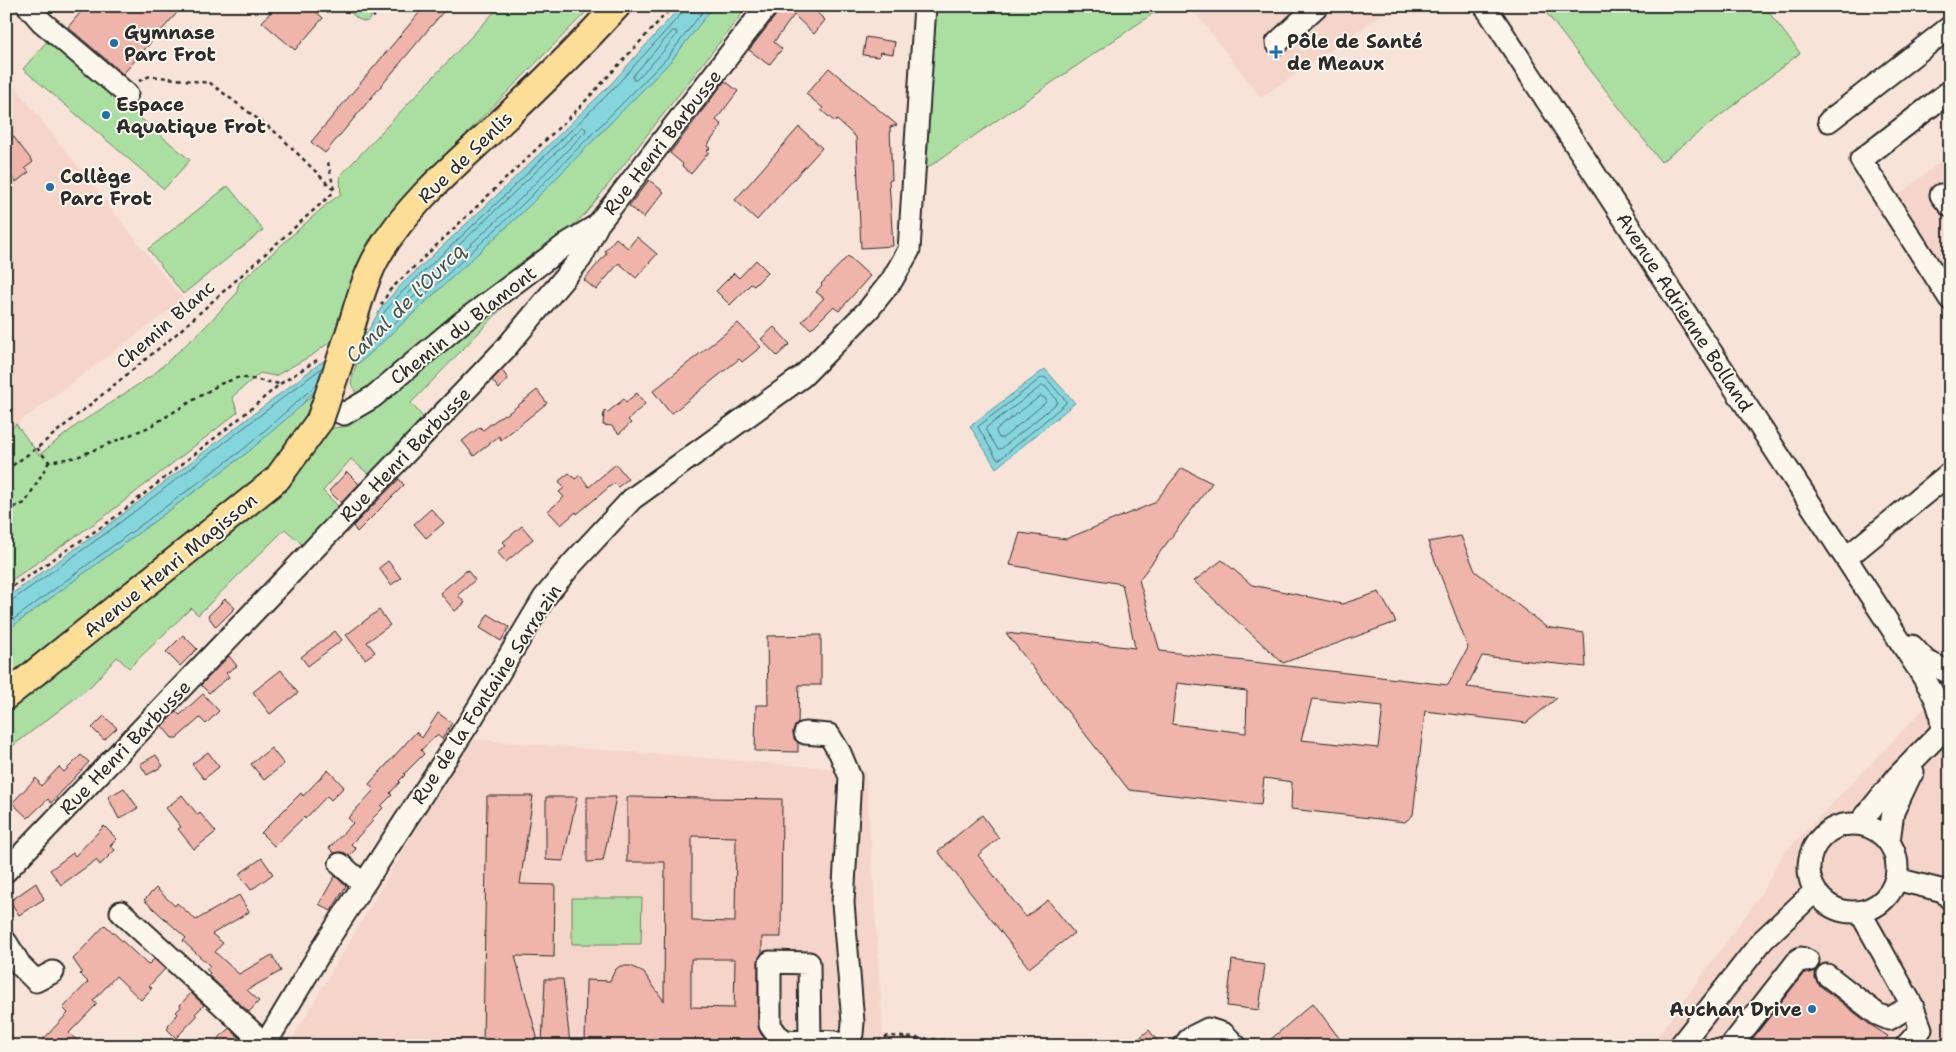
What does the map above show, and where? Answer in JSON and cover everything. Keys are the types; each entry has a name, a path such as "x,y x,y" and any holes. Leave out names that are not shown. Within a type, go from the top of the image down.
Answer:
{"main road":[{"name":"Rue de Senlis","path":"322,413 370,272 379,254 400,222 420,198 546,80 617,6"},
{"name":"Avenue Henri Magisson","path":"6,696 277,480 322,413"}],"street":[{"path":"28,6 42,22 127,94"},
{"name":"Rue Henri Barbusse","path":"6,871 506,349 581,258 598,224 767,6"},
{"name":"Rue de la Fontaine Sarrazin","path":"265,1045 363,884 472,718 544,598 571,565 632,499 804,376 869,309 892,280 909,250 925,6"},
{"path":"1278,42 1317,6"},
{"name":"Avenue Adrienne Bolland","path":"1484,6 1886,618 1938,703 1942,722 1947,730"},
{"path":"1829,121 1950,27"},
{"path":"1950,91 1861,160 1950,299"},
{"name":"Chemin du Blamont","path":"322,413 344,414 373,397 461,323 568,243 598,224"},
{"path":"1846,558 1950,473"},
{"name":"Avenue Adrienne Bolland","path":"1886,618 1926,661 1950,673"},
{"path":"1858,824 1897,777 1947,730"},
{"path":"1888,841 1893,812 1910,776 1947,730"},
{"path":"805,733 829,735 840,753 850,777 843,903 853,1022 852,1034 846,1046 810,1040"},
{"path":"1844,824 1858,824 1870,827 1888,841 1895,853 1898,866 1896,879 1891,891 1883,901 1872,909 1860,912 1846,912 1834,908 1823,901 1815,891 1809,870 1812,850 1820,838 1831,829 1844,824"},
{"path":"340,864 363,884"},
{"path":"1896,879 1944,890 1950,899"},
{"path":"1680,1046 1762,941 1815,891"},
{"path":"121,912 265,1045"},
{"path":"1860,912 1912,1005 1921,1029 1906,1046"},
{"path":"6,942 21,966 36,980 53,972"},
{"path":"1731,1046 1799,959 1808,961"},
{"path":"1827,975 1877,1014 1889,1019 1912,1005"},
{"path":"1184,1046 1190,1038 1208,1030 1224,1034 1236,1046"}],"path":[{"path":"370,6 375,20"},
{"path":"127,94 135,84 150,76 210,83 278,135 334,191"},
{"path":"328,162 334,191"},
{"name":"Chemin Blanc","path":"6,470 37,448 188,324 334,191"},
{"path":"49,462 77,457 149,428 220,384 240,377 280,384"},
{"path":"37,448 49,462"},
{"path":"6,510 26,503 49,462"},
{"path":"871,1046 888,1036 1030,1046"}],"shaded area":[{"name":"Pôle de Santé de Meaux","path":"1190,6 1394,6 1261,98"},
{"name":"Collège Parc Frot","path":"6,75 183,300 6,432"},
{"path":"1950,154 1950,280 1896,197"},
{"path":"1950,682 1950,1046 1651,1046 1763,891 1783,854"},
{"path":"469,739 866,771 884,1046 288,1046"}],"green space":[{"path":"343,6 368,6 371,18 366,22 358,19"},
{"path":"500,6 592,6 400,201 369,240 331,341 314,354 275,376 260,373 232,397 238,412 105,516 6,584 6,432 16,424 39,455 77,425 154,374 204,328 236,294 239,283 327,204 341,194 340,176"},
{"path":"714,6 748,6 586,213 543,254 366,392 356,393 351,383 356,365 528,207 671,61"},
{"path":"925,6 1164,6 914,177"},
{"path":"1541,6 1764,6 1800,53 1661,162"},
{"name":"Espace Aquatique Frot","path":"48,40 190,160 164,189 23,69"},
{"path":"228,186 263,230 183,294 148,249"},
{"path":"537,272 411,403 426,421 372,477 351,459 323,491 341,509 304,546 285,529 198,615 191,608 129,668 117,657 91,686 6,751 6,707 322,436 333,428 349,426"},
{"path":"315,393 295,436 268,471 245,494 6,677 6,631 248,452"},
{"path":"572,898 642,898 641,944 572,944"}],"water":[{"name":"Canal de l'Ourcq","path":"681,6 714,6 671,61 528,207 364,359 309,396 300,407 248,452 6,631 6,598 106,527 319,364 368,331 381,308 399,287 610,85"},
{"path":"1045,369 1075,403 996,468 970,426"}],"building":[{"name":"Gymnase Parc Frot","path":"86,6 183,6 123,74 68,27"},
{"path":"276,6 309,6 323,18 295,50 262,22"},
{"path":"425,6 448,6 325,153 311,142"},
{"path":"779,6 810,6 825,20 814,34 794,15 774,42 782,49 769,65 749,50 777,14"},
{"path":"866,37 895,42 893,54 880,52 879,57 863,55"},
{"path":"829,68 897,125 890,127 892,180 889,180 893,246 861,248 856,137 837,120 835,122 821,110 823,108 806,94"},
{"path":"725,81 738,91 716,120 722,125 707,146 710,148 707,151 709,152 691,174 670,153"},
{"path":"6,127 33,162 25,168 29,172 16,182 6,169"},
{"path":"799,127 822,148 757,220 735,200"},
{"path":"649,180 664,192 643,218 629,206"},
{"path":"637,237 657,254 636,278 619,263 596,290 584,280 607,253 605,251 616,238 628,248"},
{"path":"848,256 870,276 839,311 833,307 811,329 802,321 824,298 816,292 821,284"},
{"path":"756,260 768,272 754,286 751,284 730,305 716,291 734,273 739,278"},
{"path":"738,323 761,347 742,362 739,359 671,414 653,391"},
{"path":"774,327 790,344 777,356 761,339"},
{"path":"502,370 508,379 499,389 492,380"},
{"path":"537,390 547,403 501,440 499,436 474,456 462,441 480,427 483,430 504,414 506,415"},
{"path":"637,393 645,404 628,420 631,423 619,434 612,426 603,425 604,411 608,412 624,399 626,402"},
{"path":"616,464 628,479 618,487 614,483 561,525 548,511 564,497 559,492 564,488 559,481 569,473 575,479 580,475 589,487"},
{"path":"1182,468 1212,483 1139,580 1160,651 1448,685 1468,648 1428,542 1461,536 1475,571 1546,627 1584,633 1586,667 1482,656 1467,687 1557,698 1526,723 1425,711 1413,815 1405,822 1291,809 1292,782 1264,778 1261,805 1129,790 1006,633 1135,648 1122,584 1010,565 1020,533 1066,539 1154,503","holes":["1177,683 1247,691 1246,733 1172,724","1312,699 1383,706 1378,748 1301,740"]},
{"path":"347,472 359,484 341,503 329,491"},
{"path":"399,479 404,485 357,532 353,526"},
{"path":"431,509 444,523 426,538 414,524"},
{"path":"522,526 533,539 506,562 497,552 506,545 503,542"},
{"path":"1222,560 1252,585 1342,604 1379,592 1396,622 1283,663 1194,581"},
{"path":"388,561 401,578 391,585 379,568"},
{"path":"467,570 475,580 458,595 465,603 455,611 440,593"},
{"path":"225,599 235,608 216,627 208,616"},
{"path":"379,610 390,625 367,642 375,652 365,659 346,635"},
{"path":"488,614 509,627 501,641 480,628"},
{"path":"335,631 342,640 308,666 301,657"},
{"path":"183,635 197,649 180,666 166,652"},
{"path":"821,635 821,685 799,685 798,723 793,732 794,739 798,743 798,752 755,751 756,705 768,705 767,636"},
{"path":"229,656 237,666 226,673 229,677 209,693 201,685"},
{"path":"281,670 298,693 270,714 253,692"},
{"path":"203,694 219,711 206,724 200,718 177,738 172,738 162,726 176,712 180,715"},
{"path":"438,713 452,723 442,739 437,735 421,750 424,754 404,774 400,782 390,793 392,795 381,806 383,808 351,844 356,849 349,856 342,852 334,853 329,848 353,823 348,818 374,790 369,784 416,732 422,738"},
{"path":"104,716 117,728 104,740 92,728"},
{"path":"271,748 284,764 264,780 251,764"},
{"path":"208,752 219,767 204,779 192,764"},
{"path":"81,755 89,762 51,803 48,799 28,818 12,803 36,778 41,786 59,767 64,772"},
{"path":"156,755 163,766 147,775 140,764"},
{"path":"328,770 344,787 331,800 327,796 305,819 304,817 274,846 261,833 301,793 303,796"},
{"path":"124,788 138,808 119,819 108,797"},
{"path":"182,795 198,815 200,813 216,832 194,849 178,829 181,827 166,808"},
{"path":"487,796 533,796 520,884 555,885 554,957 515,956 539,1044 483,1043"},
{"path":"546,797 577,797 563,861 546,860"},
{"path":"587,797 616,797 603,861 587,862"},
{"path":"627,797 782,799 781,937 762,937 762,953 758,962 758,1026 761,1034 771,1046 585,1045 586,980 610,981 615,970 620,966 631,966 644,973 664,1001 665,862 627,862","holes":["692,836 736,837 735,922 692,921","691,959 735,959 734,1008 691,1007"]},
{"path":"982,815 999,838 978,855 1026,917 1048,900 1074,933 1029,968 938,851"},
{"path":"104,826 117,839 110,846 115,850 100,865 96,860 61,885 50,870 73,853 75,856"},
{"path":"262,858 273,874 251,890 239,874"},
{"path":"335,876 346,886 331,911 319,904"},
{"path":"36,883 44,899 19,915 10,901"},
{"path":"156,888 175,906 177,903 196,920 239,895 249,912 212,934 223,943 215,952 239,974 272,955 281,971 247,990 259,1001 249,1012 208,975 210,973 206,969 210,966 183,941 186,938 144,900"},
{"path":"105,925 148,965 154,959 165,969 149,986 152,988 141,1000 116,976 93,1001 97,1004 69,1033 83,1046 37,1046 68,1013 63,1008 88,982 80,974 82,972 73,959"},
{"path":"1232,960 1265,965 1259,1010 1227,1006"},
{"name":"Auchan Drive","path":"1816,971 1815,979 1819,985 1869,1024 1888,1036 1880,1046 1762,1046 1753,1038 1804,973"},
{"path":"545,979 563,979 570,1044 542,1044"},
{"path":"191,993 204,1005 195,1014 197,1016 176,1038 167,1029 168,1025 178,1014 176,1012 181,1007 180,1005"},
{"path":"1313,1003 1345,1046 1311,1046 1305,1039 1297,1046 1263,1046"},
{"path":"229,1028 242,1040 237,1046 211,1046"},
{"path":"1149,1030 1161,1046 1130,1046"}],"place":[{"name":"Gymnase Parc Frot","path":"114,43"},
{"name":"Pôle de Santé de Meaux","path":"1276,52"},
{"name":"Espace Aquatique Frot","path":"106,115"},
{"name":"Collège Parc Frot","path":"50,187"},
{"name":"Auchan Drive","path":"1812,1009"}]}
